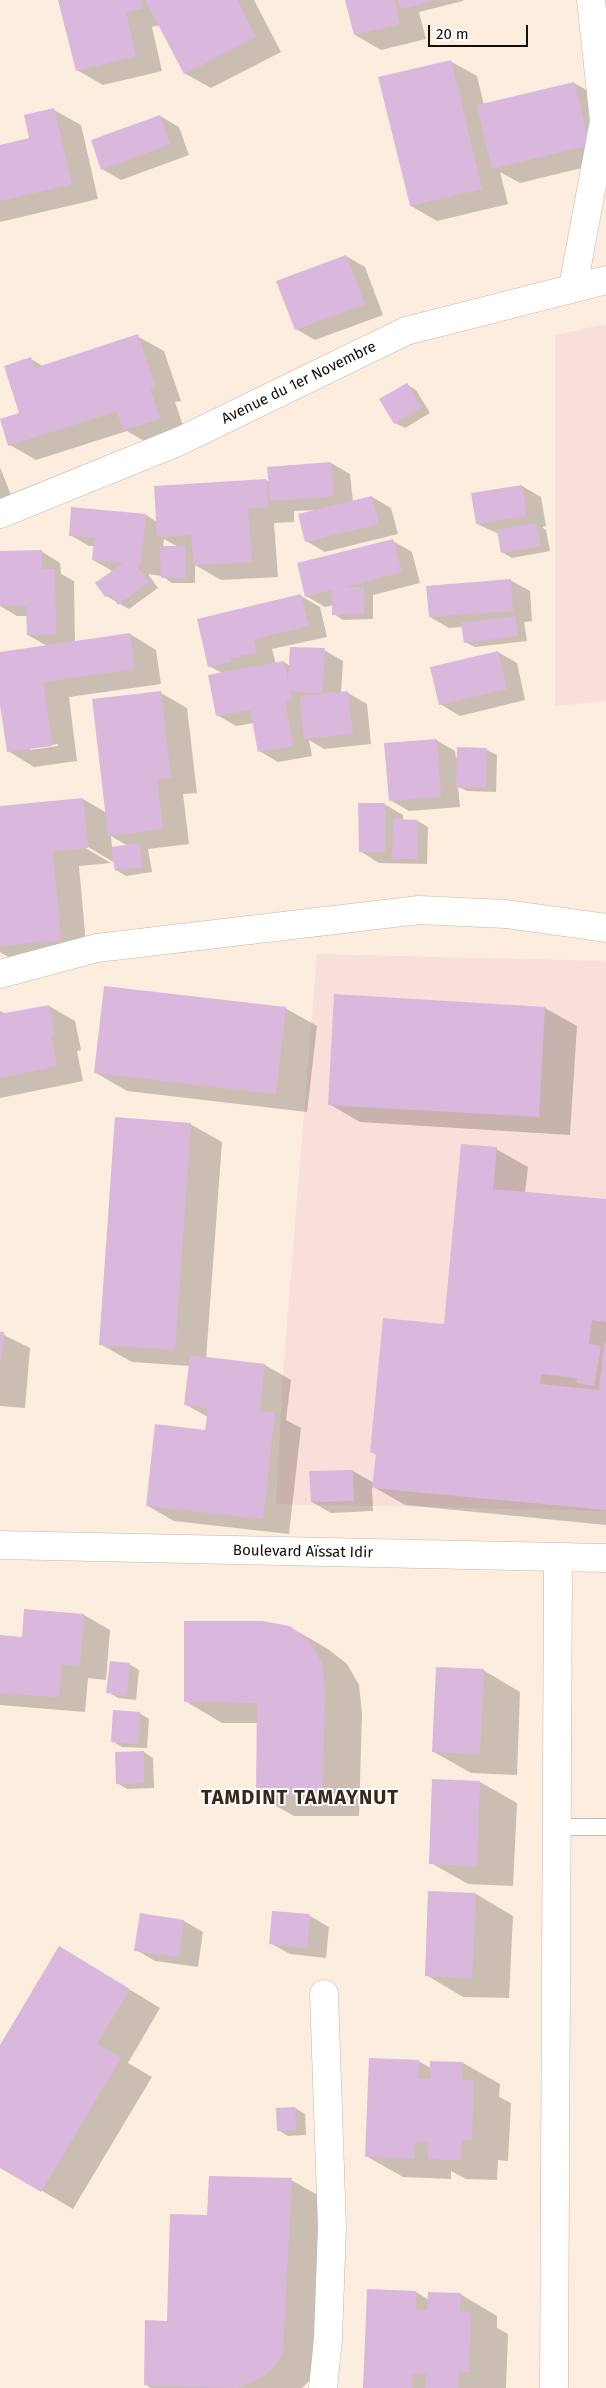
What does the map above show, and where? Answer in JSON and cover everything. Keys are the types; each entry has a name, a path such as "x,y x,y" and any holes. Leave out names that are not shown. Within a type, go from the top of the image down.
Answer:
{"street":[{"path":"573,287 604,121 591,0"},
{"name":"Avenue du 1er Novembre","path":"0,514 180,441 406,331 606,280"},
{"path":"0,974 97,948 419,910 506,914 606,928"},
{"name":"Boulevard Aïssat Idir","path":"0,1545 606,1558"},
{"path":"554,2388 558,1558"},
{"path":"323,2388 328,2339 332,2227 324,1994"}],"lane":[{"path":"556,1827 606,1827"}],"shaded area":[{"path":"606,324 606,701 555,706 555,335"},
{"path":"317,954 606,961 606,1511 276,1504 283,1372"}],"building":[{"path":"58,0 141,0 143,8 126,12 136,56 76,71"},
{"path":"145,0 237,0 256,37 184,74"},
{"path":"345,0 394,0 400,24 354,35"},
{"path":"398,0 434,0 434,1 400,9"},
{"path":"451,60 482,189 410,206 378,77"},
{"path":"574,82 590,145 492,169 477,105"},
{"path":"54,108 72,184 0,201 0,145 29,138 24,115"},
{"path":"160,115 170,144 101,170 91,140"},
{"path":"346,255 365,304 295,330 276,281"},
{"path":"138,334 155,386 150,388 160,419 123,430 117,411 8,446 0,419 19,413 4,366 31,357 34,368"},
{"path":"407,383 421,407 394,424 379,399"},
{"path":"331,462 334,496 270,501 267,467"},
{"path":"266,479 268,507 248,509 252,562 194,565 191,535 157,537 154,486"},
{"path":"522,485 527,516 476,524 471,493"},
{"path":"372,496 379,524 305,542 298,514"},
{"path":"71,507 146,514 141,565 136,565 149,582 118,605 110,593 105,597 95,583 123,563 92,560 94,538 69,536"},
{"path":"536,523 541,546 501,553 497,530"},
{"path":"393,539 402,572 345,587 364,587 364,614 332,615 332,590 305,597 297,563"},
{"path":"160,546 185,546 186,578 161,578"},
{"path":"42,550 42,569 55,569 56,635 27,635 26,606 0,606 0,551"},
{"path":"511,579 513,611 429,617 426,586"},
{"path":"301,594 309,626 254,639 257,653 230,658 231,662 208,667 197,619"},
{"path":"515,616 518,636 464,643 461,623"},
{"path":"130,633 135,669 43,682 52,746 7,752 0,705 0,652"},
{"path":"290,647 325,648 322,693 290,691 292,700 285,701 293,746 258,752 250,710 216,716 208,675 284,661 288,681"},
{"path":"498,651 507,689 439,705 430,667"},
{"path":"161,691 171,778 157,779 163,829 108,836 92,699"},
{"path":"348,691 353,734 304,739 300,696"},
{"path":"437,739 441,797 389,801 384,743"},
{"path":"457,747 487,748 486,788 456,787"},
{"path":"83,798 88,848 53,851 61,940 0,946 0,806"},
{"path":"358,803 385,803 385,852 359,852"},
{"path":"393,819 418,820 417,859 392,859"},
{"path":"139,843 143,867 115,871 111,847"},
{"path":"104,986 286,1007 276,1094 94,1073"},
{"path":"334,994 545,1007 539,1117 328,1105"},
{"path":"49,1005 55,1035 51,1036 57,1066 0,1078 0,1014"},
{"path":"115,1117 191,1123 175,1350 99,1345"},
{"path":"461,1144 497,1147 493,1189 606,1199 606,1322 592,1320 589,1344 601,1346 594,1386 576,1383 577,1378 541,1374 540,1384 599,1390 604,1343 606,1343 606,1510 372,1488 376,1453 370,1453 383,1318 444,1324"},
{"path":"0,1332 4,1332 1,1361 0,1361"},
{"path":"190,1355 265,1364 260,1411 275,1412 263,1519 146,1506 155,1424 205,1430 208,1408 184,1405"},
{"path":"353,1470 354,1501 311,1502 309,1471"},
{"path":"24,1609 84,1614 80,1666 62,1664 59,1697 0,1693 0,1635 22,1637"},
{"path":"184,1621 262,1621 290,1626 310,1642 322,1663 325,1691 322,1795 256,1795 257,1703 184,1702"},
{"path":"110,1661 130,1663 127,1696 106,1693"},
{"path":"436,1667 484,1669 480,1754 432,1752"},
{"path":"113,1710 140,1712 138,1744 111,1742"},
{"path":"144,1751 144,1783 116,1784 115,1752"},
{"path":"432,1779 480,1781 477,1866 429,1864"},
{"path":"428,1891 476,1893 472,1978 425,1976"},
{"path":"272,1911 310,1914 307,1948 269,1944"},
{"path":"140,1913 184,1920 179,1957 134,1951"},
{"path":"59,1946 130,1989 97,2044 121,2058 41,2192 0,2168 0,2045"},
{"path":"369,2058 419,2060 418,2079 430,2079 430,2061 463,2062 462,2080 474,2081 472,2140 462,2140 461,2160 428,2159 428,2143 415,2142 414,2159 365,2157"},
{"path":"295,2107 296,2130 277,2131 276,2108"},
{"path":"209,2176 292,2178 283,2349 278,2362 265,2376 237,2388 144,2385 145,2320 167,2321 170,2214 207,2215"},
{"path":"367,2289 416,2291 416,2310 427,2310 428,2292 461,2293 460,2311 471,2312 469,2372 459,2371 458,2388 425,2388 426,2374 412,2374 412,2388 363,2388"}],"district":[{"name":"TAMDINT TAMAYNUT","path":"300,1798"}]}
